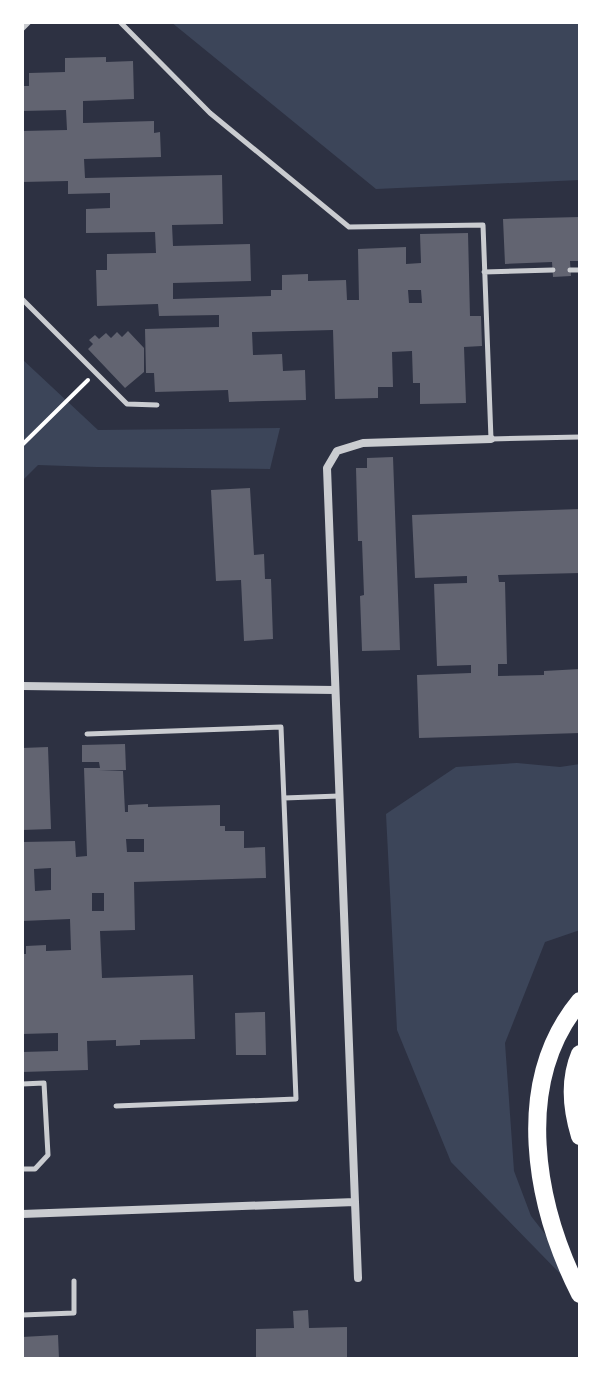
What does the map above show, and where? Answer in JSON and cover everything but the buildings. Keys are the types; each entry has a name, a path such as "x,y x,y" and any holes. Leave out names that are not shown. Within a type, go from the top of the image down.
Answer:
{"highway":[{"path":"580,1001 558,1032 544,1069 537,1112 537,1151 544,1193 571,1276 580,1294"},
{"path":"580,1054 572,1093 580,1136"},
{"path":"544,1193 580,1259"}],"street":[{"path":"358,1278 327,468 337,451 363,443 491,439"},
{"path":"22,686 335,690"},
{"path":"22,1214 355,1202"}],"lane":[{"path":"22,29 29,22"},
{"path":"120,22 210,113 349,227 483,225 491,439 580,437"},
{"path":"484,272 553,270"},
{"path":"570,270 580,270"},
{"path":"22,299 127,404 157,405"},
{"path":"87,734 281,727 296,1099 116,1106"},
{"path":"284,798 340,796"},
{"path":"22,1084 44,1083 48,1155 35,1169 22,1169"},
{"path":"22,1315 74,1313 74,1281"}],"path":[{"path":"22,445 95,372"}],"shaded area":[{"path":"171,22 580,22 580,180 376,189"},
{"path":"22,359 98,430 280,428 270,469 38,465 22,481"},
{"path":"517,763 560,767 580,764 580,930 545,942 505,1043 514,1171 531,1216 580,1279 580,1294 451,1162 397,1030 386,814 456,767"}]}
